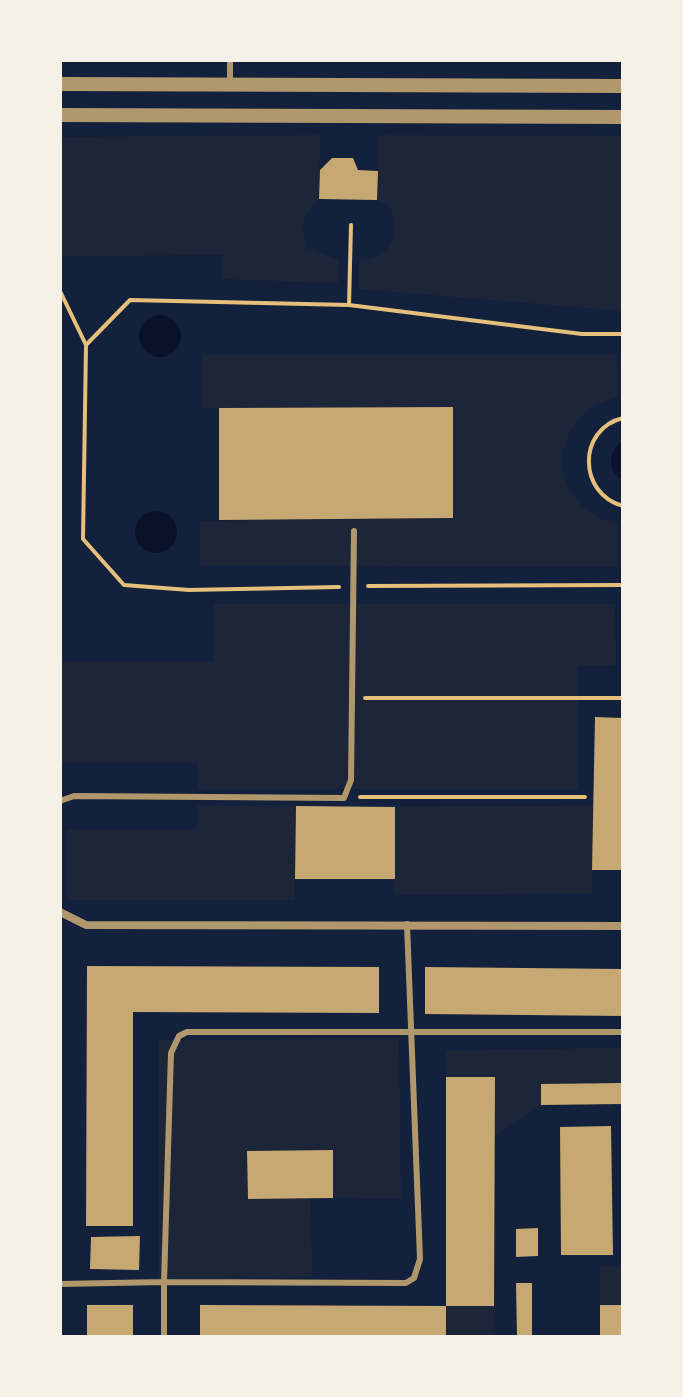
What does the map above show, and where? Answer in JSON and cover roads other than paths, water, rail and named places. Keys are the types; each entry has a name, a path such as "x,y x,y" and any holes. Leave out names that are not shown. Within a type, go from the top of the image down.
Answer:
{"street":[{"path":"60,84 623,86"},
{"path":"60,115 623,117"},
{"path":"60,912 86,925 623,926"}],"lane":[{"path":"230,60 230,85"},
{"path":"60,801 74,796 344,798 351,780 354,531"},
{"path":"60,1284 406,1283 414,1278 420,1259 407,924"},
{"path":"164,1337 171,1053 179,1036 187,1032 410,1029 623,1032"}]}
